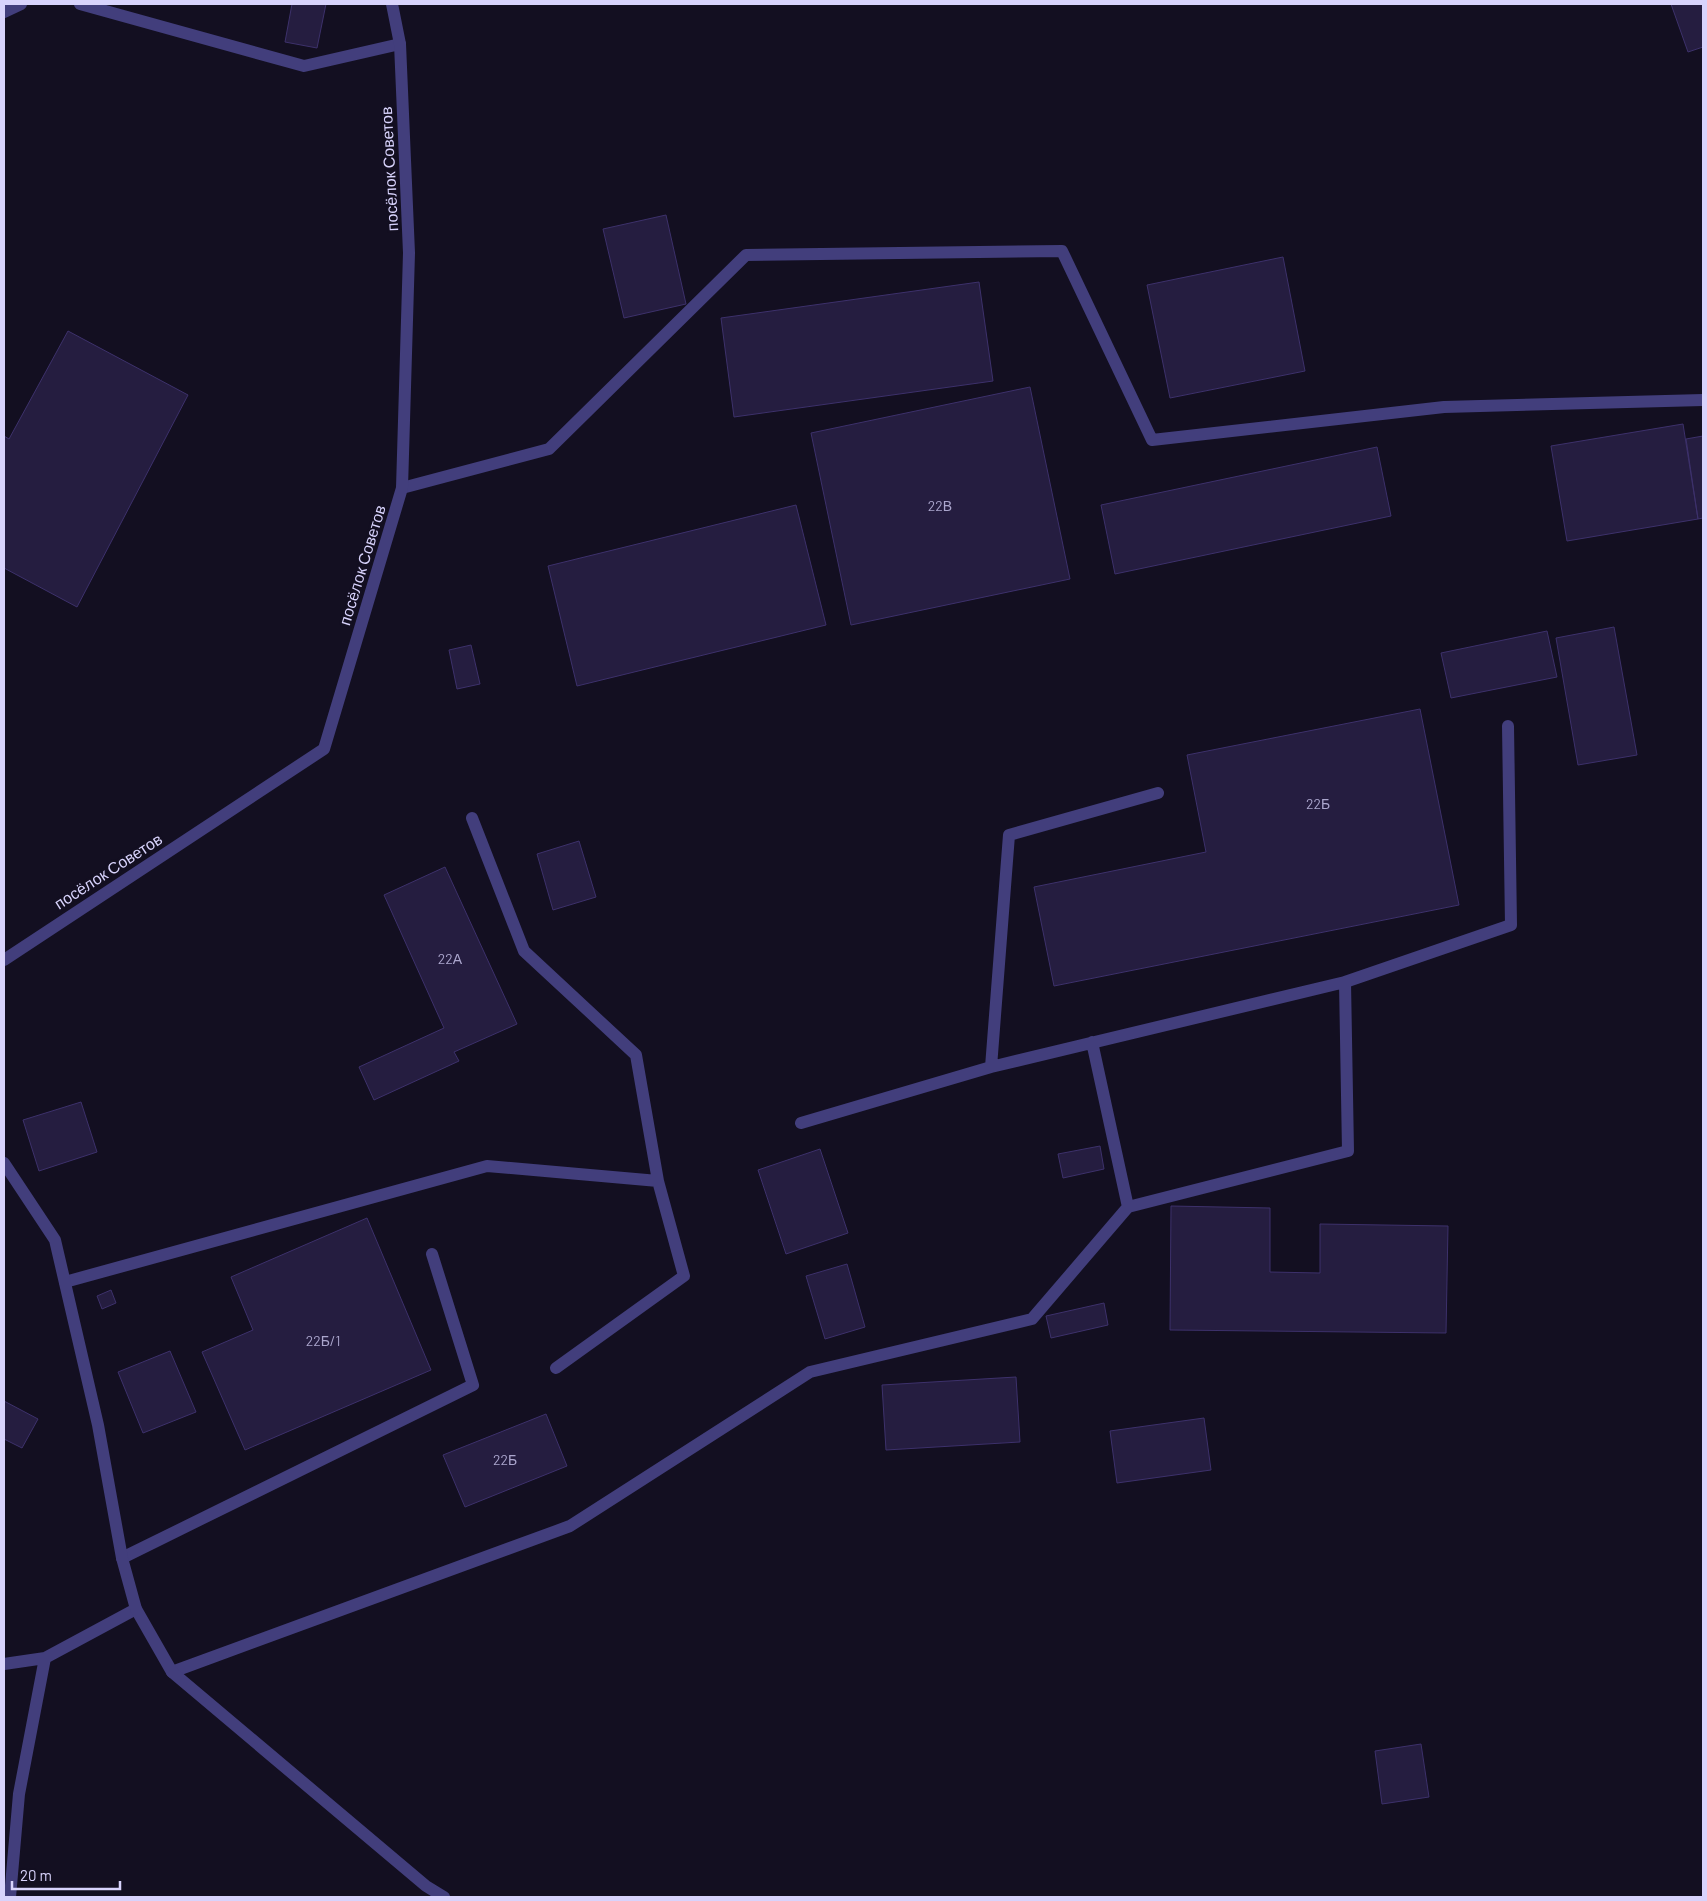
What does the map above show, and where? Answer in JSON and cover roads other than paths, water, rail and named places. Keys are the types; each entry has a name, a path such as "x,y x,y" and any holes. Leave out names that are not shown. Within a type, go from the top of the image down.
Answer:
{"street":[{"path":"4,12 21,4"},
{"path":"80,4 304,66 400,44"},
{"name":"посёлок Советов","path":"4,960 324,748 402,488 409,253 400,44 392,4"},
{"path":"402,488 548,449 746,255 1062,251 1152,440 1444,407 1703,400"},
{"path":"800,1123 991,1067 1345,982 1511,925 1508,726"},
{"path":"991,1067 1009,835 1158,793"},
{"path":"472,818 524,951 636,1055 658,1182 684,1276 556,1368"},
{"path":"172,1672 570,1526 810,1372 1032,1319 1128,1207 1348,1151 1345,982"},
{"path":"1092,1042 1128,1207"},
{"path":"4,1163 55,1240 98,1425 122,1558 136,1609 172,1672 426,1886 444,1897"},
{"path":"65,1282 487,1166 658,1182"},
{"path":"122,1558 473,1385 432,1254"},
{"path":"4,1664 44,1658 136,1609"},
{"path":"10,1897 19,1794 44,1658"}]}
